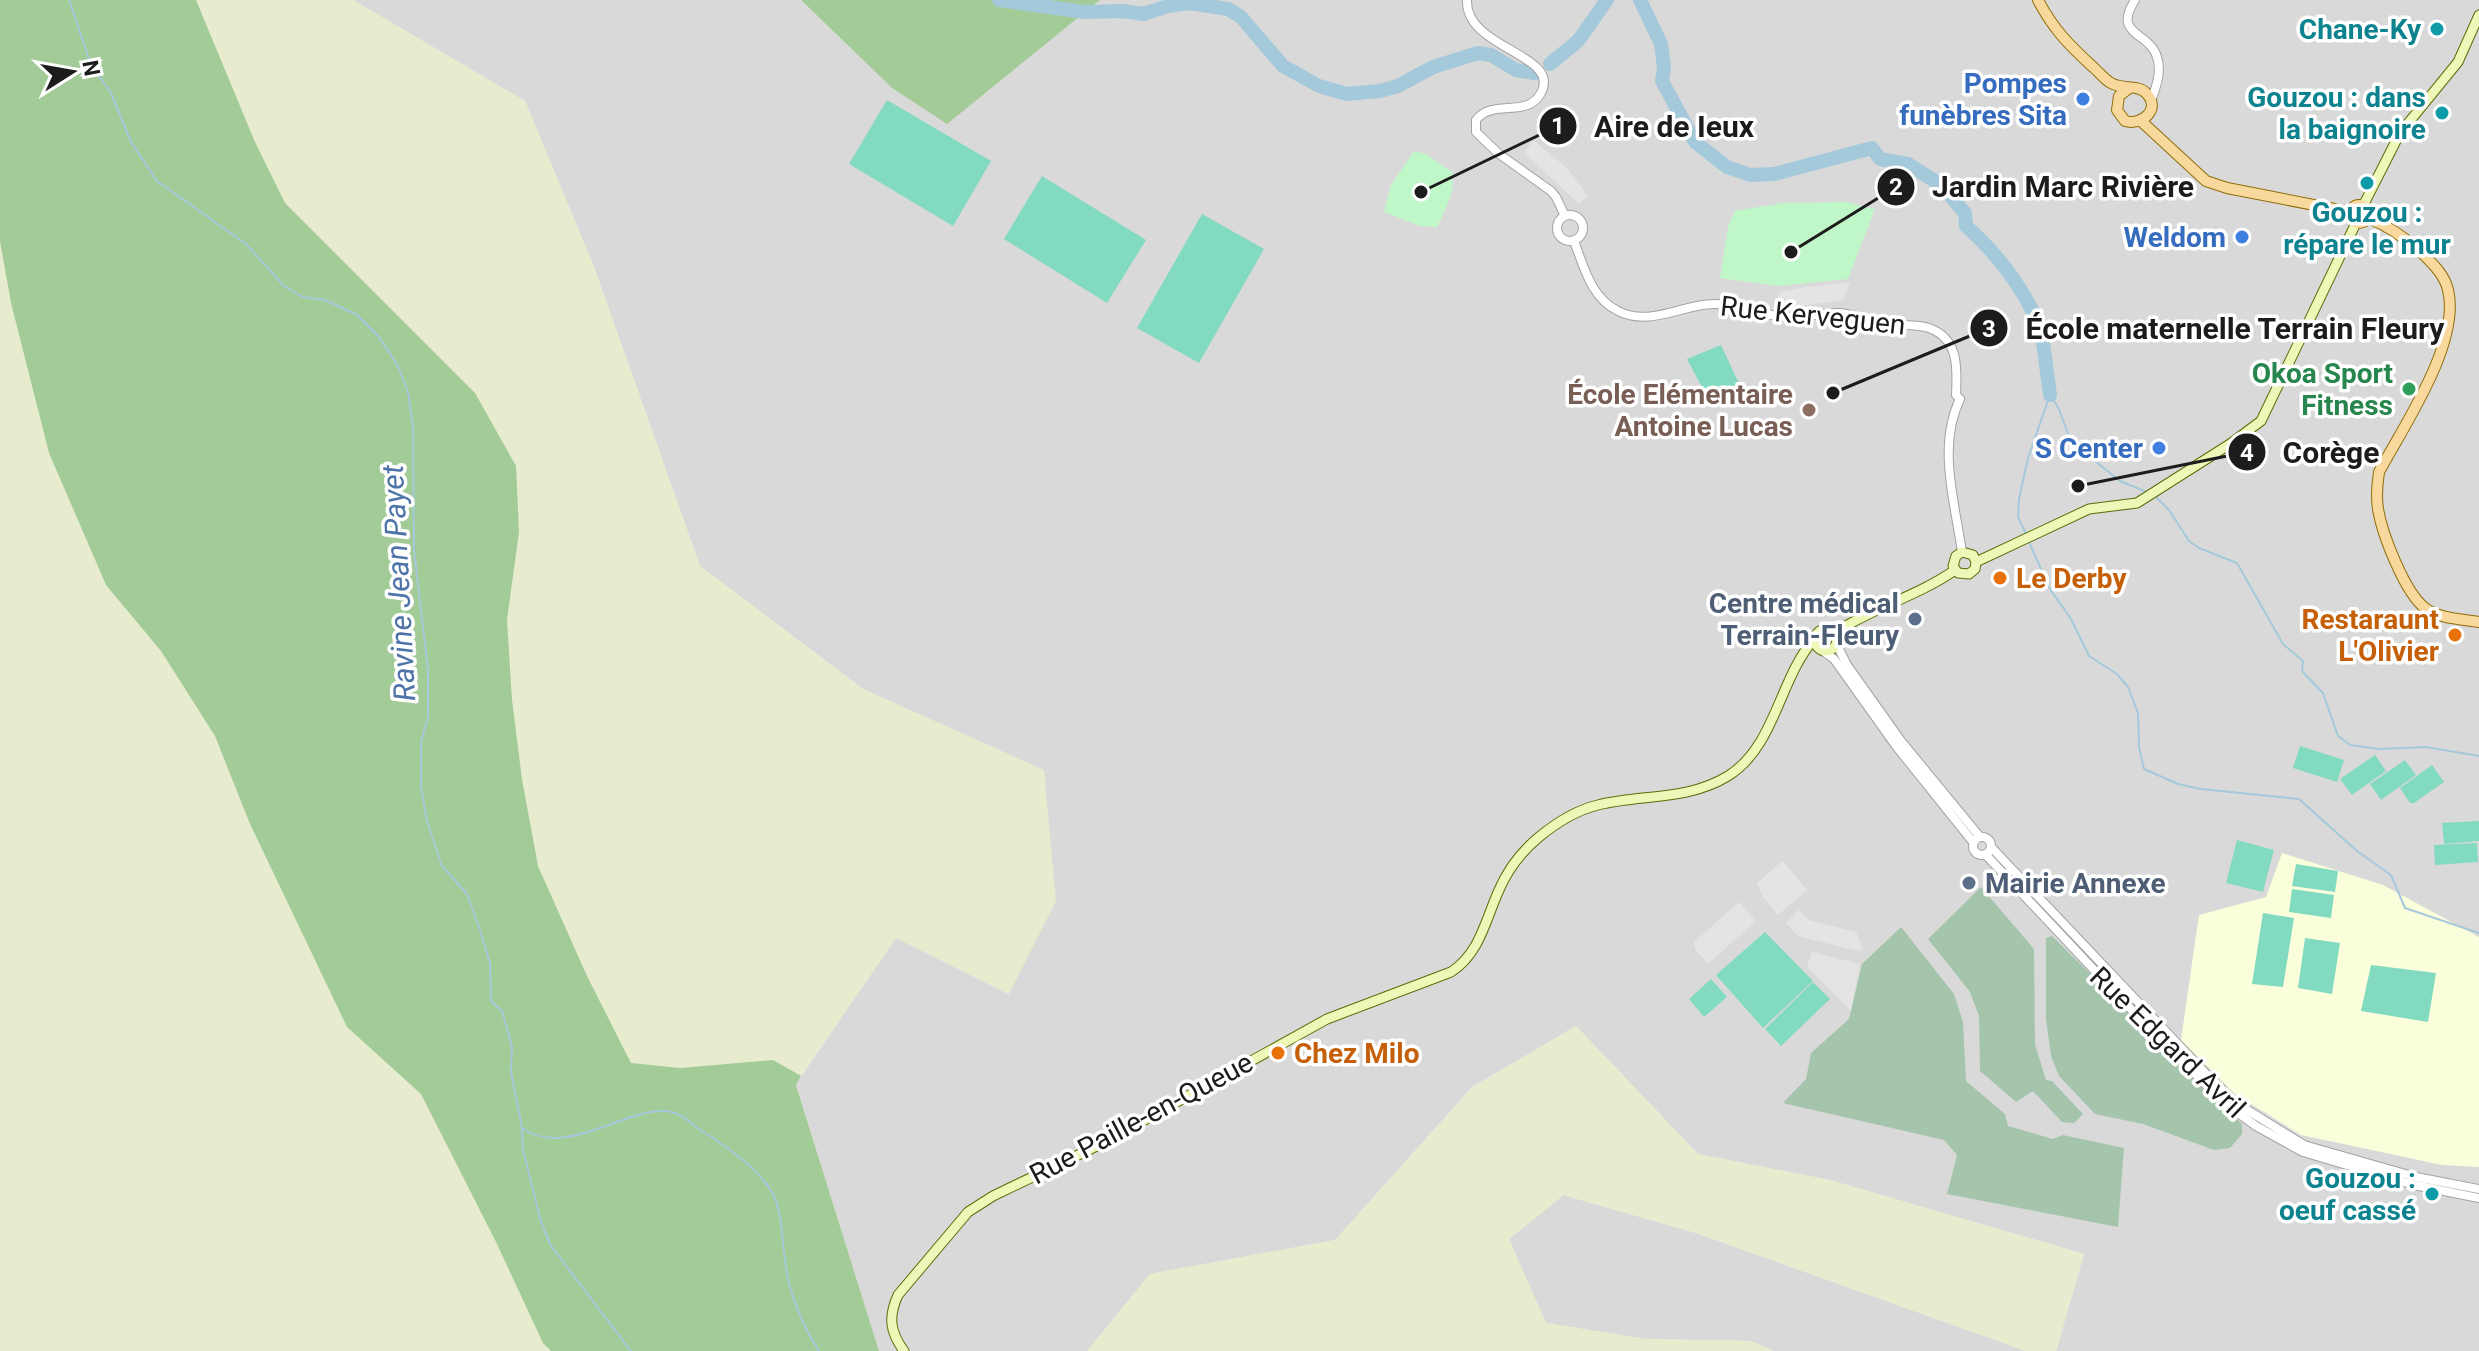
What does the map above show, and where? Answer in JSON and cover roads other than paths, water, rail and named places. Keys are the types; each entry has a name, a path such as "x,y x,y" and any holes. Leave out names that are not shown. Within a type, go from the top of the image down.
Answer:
{"main road":[{"path":"2038,0 2061,37 2111,83 2143,90 2151,101 2145,118"},
{"path":"2363,206 2400,133 2458,62 2479,15"},
{"path":"2111,83 2122,118 2129,122 2145,118"},
{"path":"2118,100 2128,89"},
{"path":"2145,118 2176,156 2206,181 2227,188 2350,212"},
{"path":"2350,212 2355,207 2363,206"},
{"path":"2363,206 2368,218"},
{"path":"2350,212 2356,223 2363,223 2368,218"},
{"path":"2368,218 2386,226 2416,248 2442,276 2449,296 2448,323 2435,363 2379,472 2376,487 2380,518 2410,591 2418,602 2434,613 2479,622"},
{"path":"1976,562 2089,509 2131,505 2143,500 2254,428 2267,413 2356,223"},
{"path":"1962,552 1973,555 1975,569 1969,574 1955,570 1954,559 1962,552"},
{"path":"1798,661 1822,650 1833,649 1835,638 1852,622 1955,570"},
{"path":"1822,650 1816,645 1818,632 1825,629 1835,638"},
{"name":"Rue Paille-en-Queue","path":"904,1351 892,1330 890,1317 898,1295 968,1212 998,1193 1108,1140 1327,1019 1451,972 1468,960 1500,887 1517,858 1540,836 1575,813 1597,805 1668,797 1729,776 1756,747 1798,661 1815,638"}],"street":[{"path":"1467,0 1468,12 1476,26 1536,65 1544,78 1538,97 1524,107 1485,111 1476,120 1476,132 1499,154 1551,191 1565,216"},
{"path":"2135,0 2128,10 2129,29 2149,42 2156,54 2159,74 2151,101"},
{"path":"2143,90 2157,84"},
{"path":"1565,216 1576,217 1582,223 1581,235 1574,241 1565,241 1557,232 1559,221 1565,216"},
{"name":"Rue Kerveguen","path":"1574,241 1589,281 1606,303 1616,310 1643,318 1697,306 1726,305 1785,317 1841,313 1875,322 1930,328 1938,333 1953,350 1957,360 1956,395 1960,399 1953,415 1949,449 1962,552"},
{"path":"1822,650 1834,659 1896,746 1977,840 1988,840 1988,851 1976,853 1977,840 1847,665 1835,638"},
{"name":"Rue Edgard Avril","path":"1988,851 2209,1077 2236,1103 2260,1120 2304,1145 2416,1177 2479,1189"},
{"name":"Rue Edgard Avril","path":"1988,851 2160,1040 2230,1107 2256,1126 2303,1152 2329,1161 2414,1185 2479,1198"}],"waterway":[{"name":"Ravine Jean Payet","path":"69,0 91,65 110,91 131,142 157,181 246,244 284,286 303,297 325,300 357,315 379,337 397,364 408,392 413,426 414,550 428,670 428,717 421,742 421,787 427,821 442,866 467,894 490,963 491,1001 502,1011 512,1047 511,1071 522,1128 538,1136 574,1136 646,1113 663,1111 686,1119 733,1152 760,1176 773,1194 793,1296 819,1351"},
{"path":"999,0 1084,12 1143,14 1190,3 1228,9 1241,17 1283,66 1319,86 1347,94 1398,86 1433,67 1478,53 1491,55 1516,70 1535,73"},
{"path":"1550,64 1578,41 1607,0"},
{"path":"1640,0 1661,44 1662,81 1695,142 1727,167 1750,175 1774,174 1872,148 1880,159 1908,164 1941,185 1965,213 1966,226 2004,266 2033,312"},
{"path":"2036,325 2043,342 2050,395"},
{"path":"2027,536 2018,517 2019,499 2028,458 2050,395"},
{"path":"2051,396 2068,434 2090,457 2120,481 2147,492"},
{"path":"2156,497 2169,510 2189,541 2237,563 2283,644 2303,661 2302,671 2323,693 2338,736 2350,745 2380,749 2426,747 2479,756"},
{"path":"2029,542 2050,589 2071,619 2089,656 2117,674 2128,687 2138,713 2139,747 2144,769 2178,784 2201,789 2299,799 2357,851 2391,875 2405,908 2479,933"},
{"path":"522,1128 523,1150 541,1222 551,1246 631,1351"}],"place":[{"name":"Chane-Ky","path":"2437,29"},
{"name":"Pompes funèbres Sita","path":"2083,99"},
{"name":"Gouzou : dans la baignoire","path":"2442,113"},
{"name":"Gouzou : répare le mur","path":"2367,183"},
{"name":"Aire de Ieux","path":"1421,192"},
{"name":"Weldom","path":"2242,237"},
{"name":"Jardin Marc Rivière","path":"1791,252"},
{"name":"Okoa Sport Fitness","path":"2409,389"},
{"name":"École maternelle Terrain Fleury","path":"1833,393"},
{"name":"École Elémentaire Antoine Lucas","path":"1809,410"},
{"name":"S Center","path":"2159,448"},
{"name":"Corège","path":"2078,486"},
{"name":"Le Derby","path":"2000,578"},
{"name":"Centre médical Terrain-Fleury","path":"1915,619"},
{"name":"Restaraunt L'Olivier","path":"2455,635"},
{"name":"Mairie Annexe","path":"1969,883"},
{"name":"Chez Milo","path":"1278,1053"},
{"name":"Gouzou : oeuf cassé","path":"2432,1194"}]}
